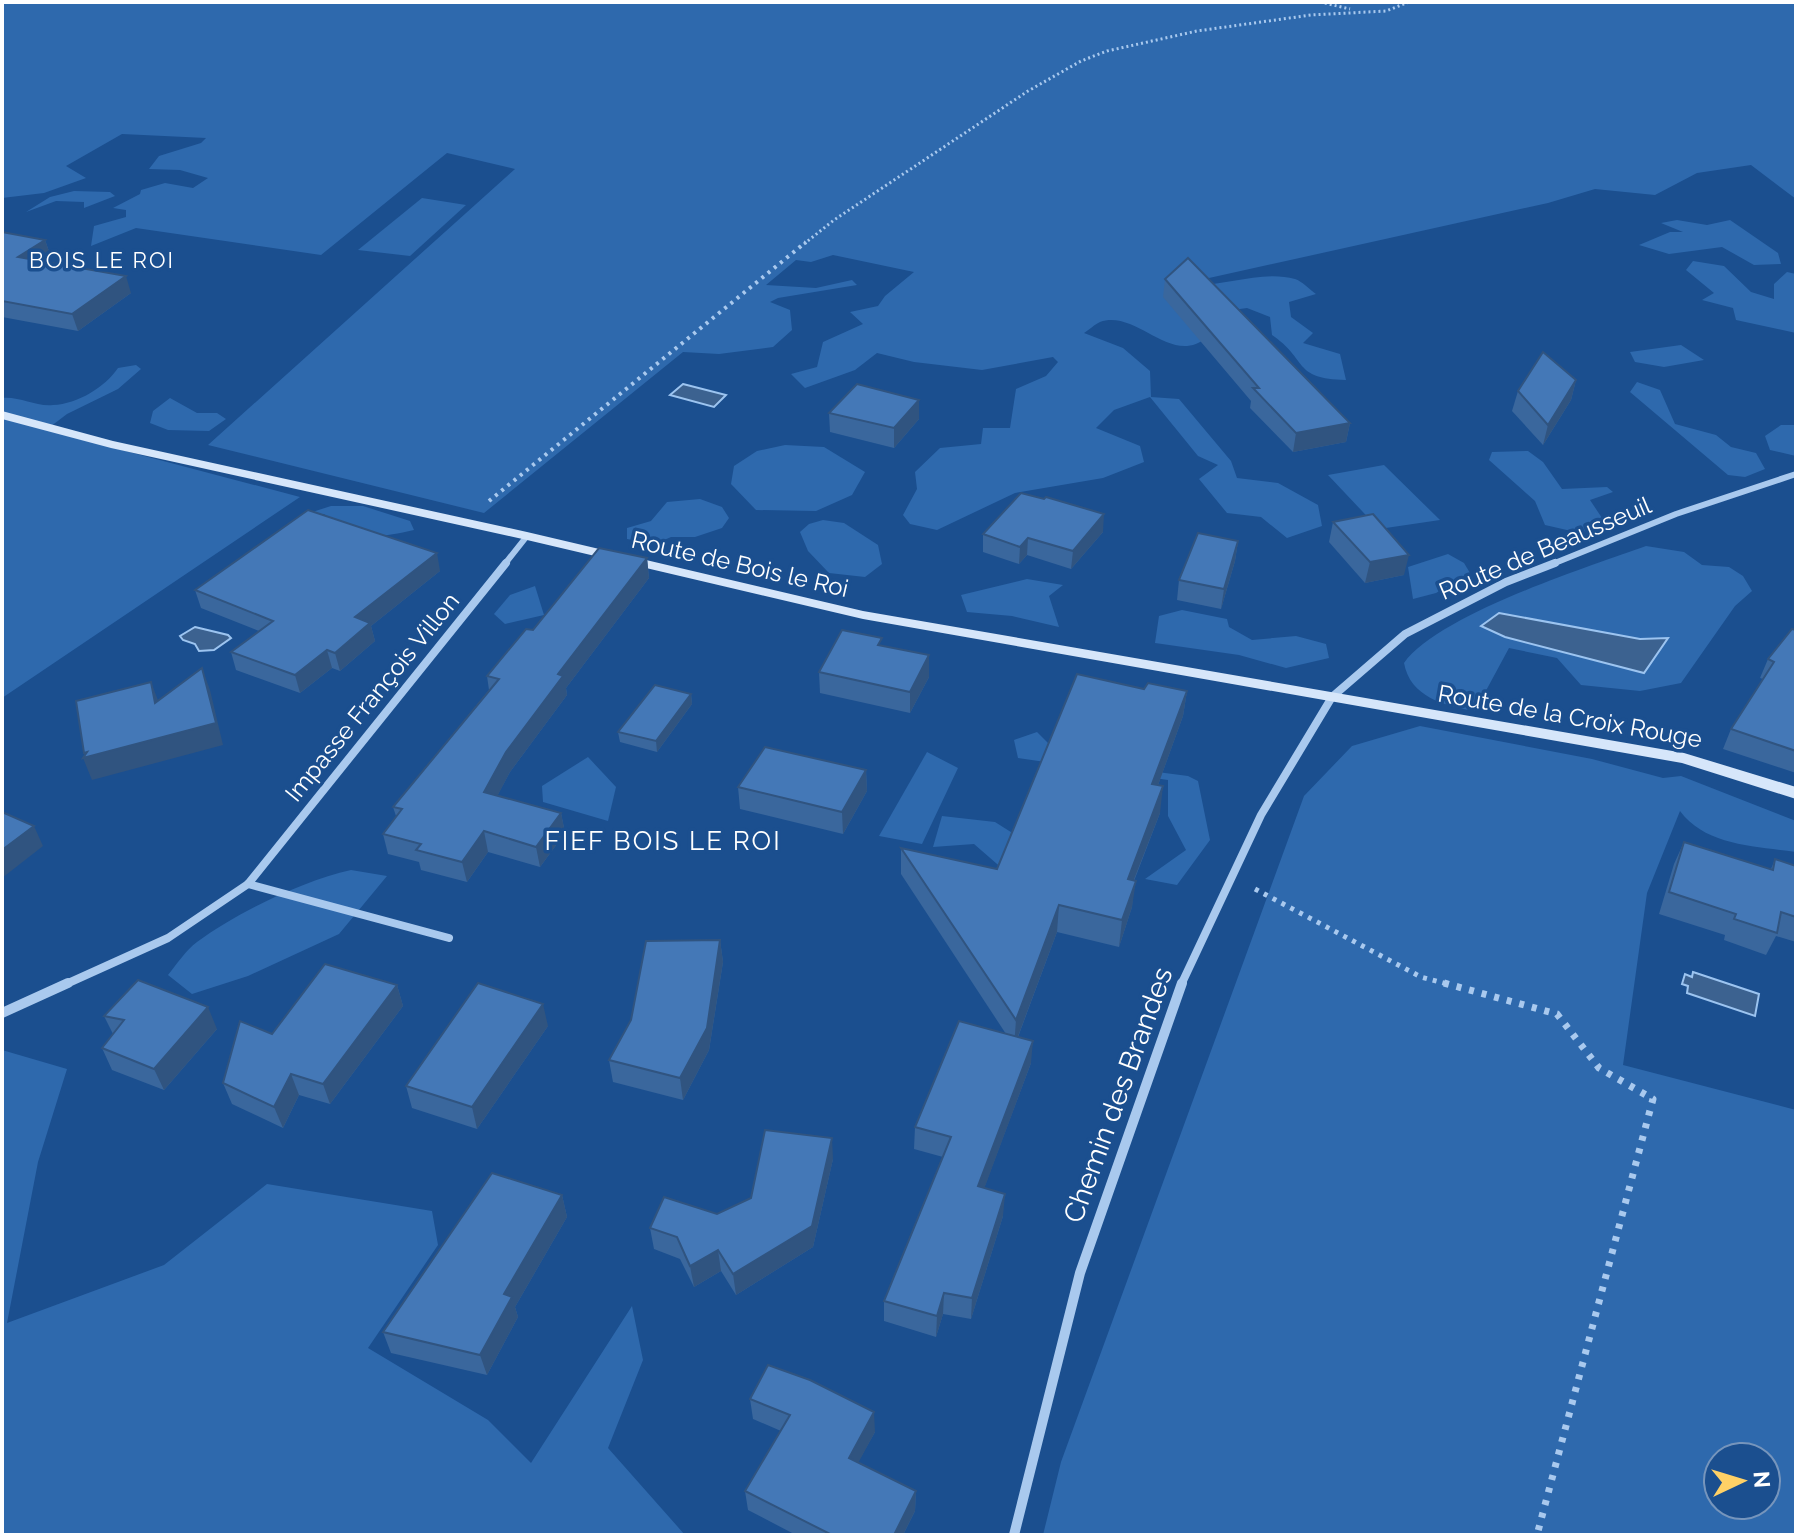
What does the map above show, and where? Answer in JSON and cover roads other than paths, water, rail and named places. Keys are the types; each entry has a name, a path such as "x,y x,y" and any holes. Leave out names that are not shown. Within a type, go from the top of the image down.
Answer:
{"street":[{"name":"Route de Bois le Roi","path":"2,415 111,444 527,536 863,615 1332,697"},
{"name":"Route de Beausseuil","path":"1332,697 1405,634 1506,582 1651,523 1796,474"},
{"name":"Impasse François Villon","path":"2,1013 168,938 248,884 527,536"},
{"name":"Route de la Croix Rouge","path":"1332,697 1684,758 1796,793"},
{"name":"Chemin des Brandes","path":"1014,1535 1080,1273 1179,989 1261,815 1332,697"},
{"path":"248,884 449,938"}],"district":[{"name":"BOIS LE ROI","path":"102,260"},
{"name":"FIEF BOIS LE ROI","path":"663,841"}]}
